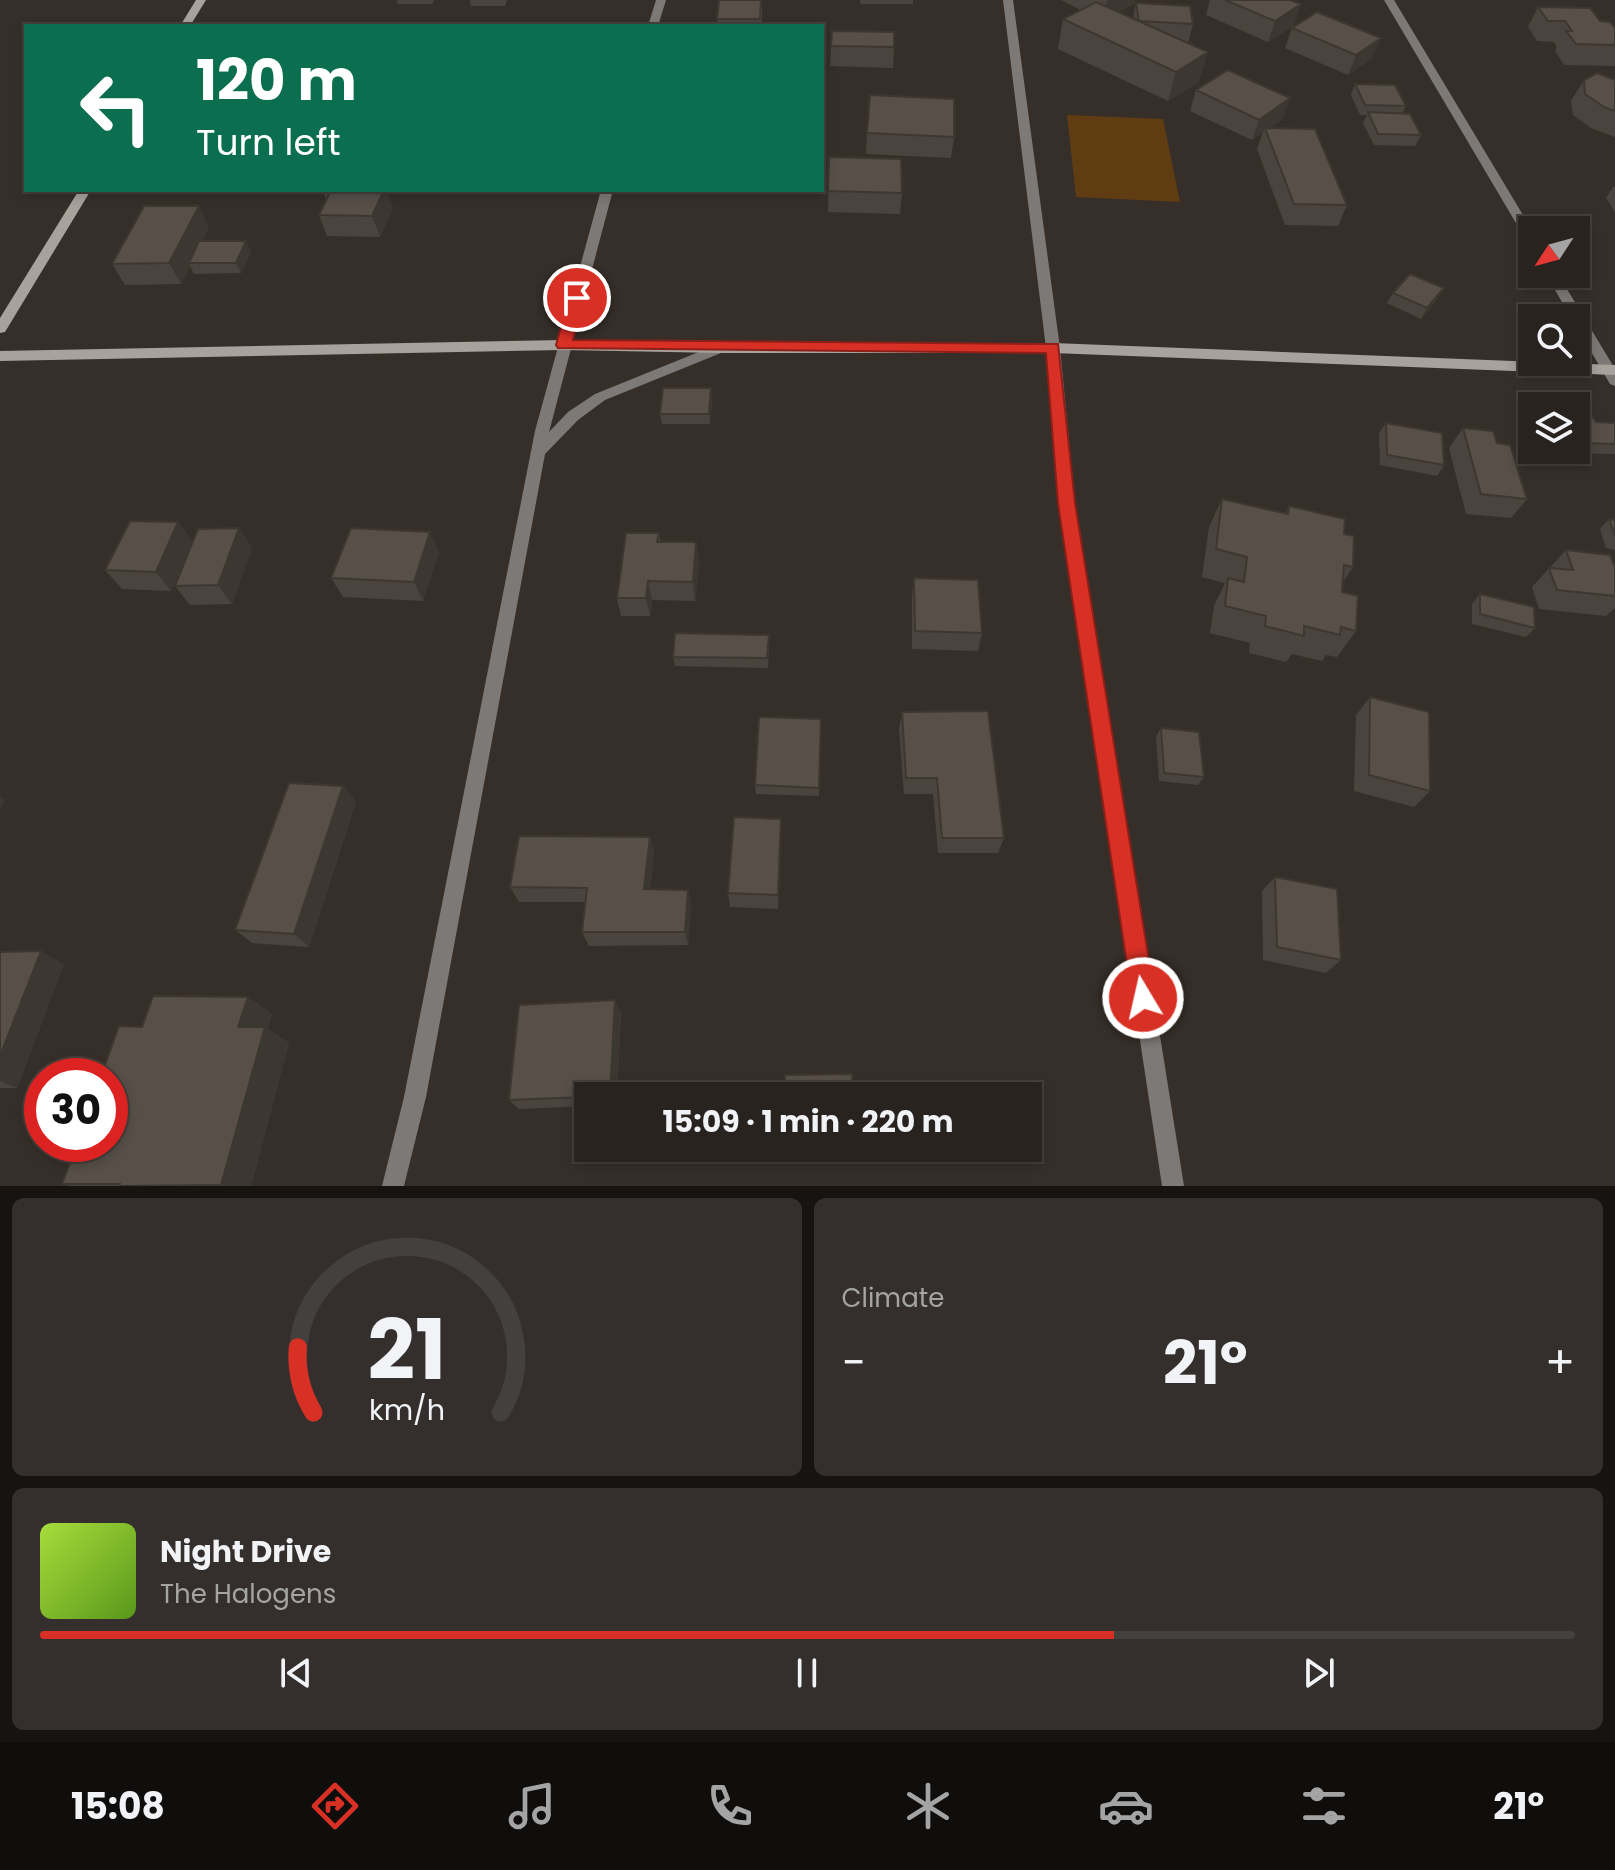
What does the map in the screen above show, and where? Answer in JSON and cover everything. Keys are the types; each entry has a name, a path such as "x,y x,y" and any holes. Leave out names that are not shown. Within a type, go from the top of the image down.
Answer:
{"street":[{"path":"186,24 201,0"},
{"path":"654,24 661,0"},
{"path":"1008,0 1053,348 1067,503 1173,1186"},
{"path":"1389,0 1518,217"},
{"path":"0,329 84,192"},
{"path":"393,1186 415,1097 539,451 564,345 606,192"},
{"path":"1561,288 1613,374"},
{"path":"0,356 564,345 1053,348 1613,374"},
{"path":"539,451 573,416 600,397 721,348"}],"shaded area":[{"path":"1067,115 1163,119 1180,202 1076,197"}],"building":[{"path":"719,0 761,0 760,19 717,19"},
{"path":"1225,0 1290,0 1301,4 1275,21"},
{"path":"1096,2 1208,52 1176,72 1063,19"},
{"path":"1136,3 1190,6 1193,24 1139,21"},
{"path":"1538,7 1590,8 1600,21 1610,22 1615,28 1615,45 1576,44 1566,31 1572,31 1565,21 1548,21"},
{"path":"1317,12 1381,38 1356,55 1292,28"},
{"path":"832,31 894,32 894,47 831,46"},
{"path":"1228,70 1290,98 1259,120 1196,90"},
{"path":"1597,73 1615,80 1615,111 1585,94 1584,80"},
{"path":"1355,84 1395,85 1406,106 1365,105"},
{"path":"870,95 954,99 954,137 867,133"},
{"path":"1368,112 1410,114 1421,135 1378,134"},
{"path":"1265,128 1315,129 1347,205 1294,204"},
{"path":"829,157 901,159 902,193 828,191"},
{"path":"330,192 383,192 372,216 319,215"},
{"path":"144,206 199,206 169,263 112,264"},
{"path":"199,241 246,241 236,263 189,263"},
{"path":"1410,274 1444,288 1427,308 1393,293"},
{"path":"663,388 711,388 709,414 660,414"},
{"path":"1590,413 1596,422 1615,423 1615,444 1590,443"},
{"path":"1386,423 1442,433 1444,465 1387,455"},
{"path":"1463,428 1493,431 1497,443 1510,445 1527,499 1481,494"},
{"path":"1222,499 1288,514 1289,506 1345,519 1344,534 1354,536 1353,567 1344,565 1342,592 1358,596 1356,631 1341,627 1340,635 1304,626 1304,636 1265,626 1266,616 1225,606 1228,578 1244,582 1247,557 1216,549"},
{"path":"1609,519 1615,520 1615,536"},
{"path":"130,521 178,522 156,572 105,570"},
{"path":"239,528 218,585 175,586 198,529"},
{"path":"351,528 430,532 414,582 331,578"},
{"path":"626,533 659,533 657,542 696,542 693,582 648,581 646,598 617,598"},
{"path":"1566,550 1610,555 1615,567 1615,596 1557,590 1549,568 1573,570"},
{"path":"914,578 978,580 982,633 915,631"},
{"path":"1480,594 1534,607 1535,628 1480,614"},
{"path":"675,633 769,635 767,658 673,657"},
{"path":"1370,697 1429,712 1430,791 1369,775"},
{"path":"988,711 1004,838 942,838 937,778 906,778 902,712"},
{"path":"759,717 821,719 819,788 755,785"},
{"path":"1161,728 1199,732 1204,777 1164,773"},
{"path":"289,783 343,786 294,934 235,930"},
{"path":"734,817 781,819 778,895 728,893"},
{"path":"519,836 650,837 644,889 688,890 685,932 582,932 587,888 510,887"},
{"path":"1275,877 1337,889 1341,960 1277,947"},
{"path":"41,951 0,1056 0,952"},
{"path":"153,996 248,997 238,1027 265,1027 221,1185 62,1184 70,1162 128,1162 128,1058 107,1058 119,1026 142,1027"},
{"path":"615,1000 611,1082 574,1082 574,1097 509,1100 519,1005"},
{"path":"852,1074 852,1082 785,1082 785,1075"}],"route":[{"path":"577,298 564,345 1053,348 1067,503 1143,998"}]}
